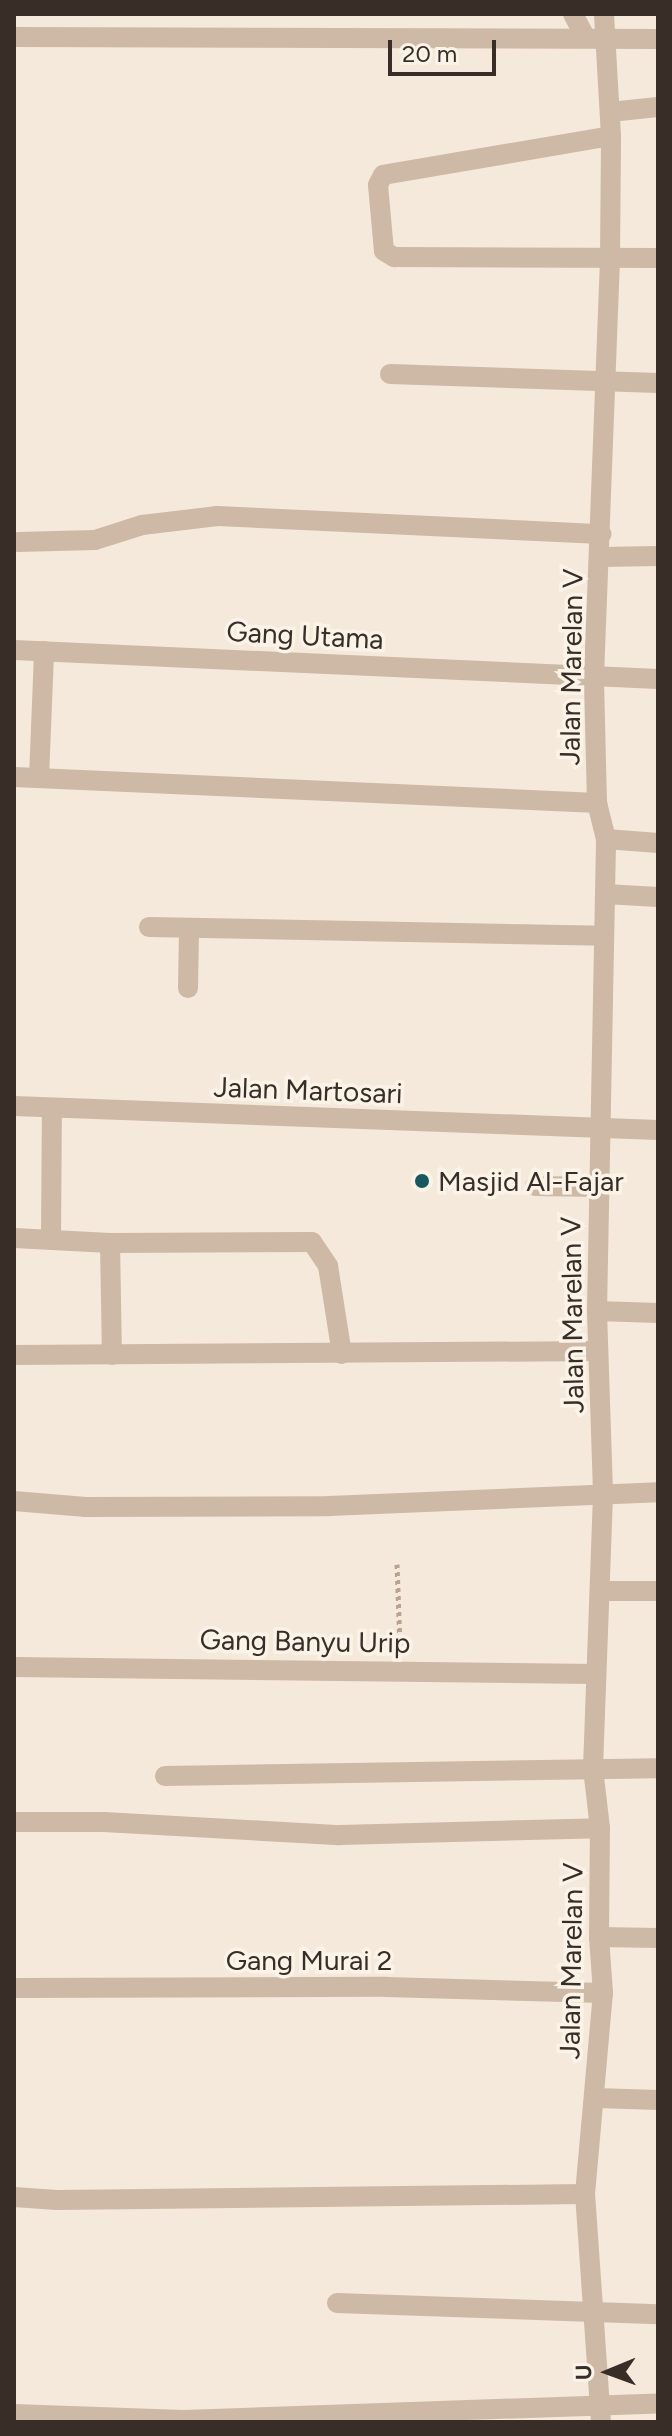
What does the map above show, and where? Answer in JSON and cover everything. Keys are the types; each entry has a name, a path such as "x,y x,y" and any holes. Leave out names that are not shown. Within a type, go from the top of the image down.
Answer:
{"street":[{"path":"573,14 596,39"},
{"name":"Jalan Marelan V","path":"601,2412 585,2194 603,1993 599,1937 600,1828 593,1768 603,1492 597,1311 606,839 597,803 594,676 608,380 610,257 610,112 596,39 604,14"},
{"path":"14,37 658,39"},
{"path":"610,112 658,107"},
{"path":"611,136 383,175 378,185 384,251 394,257 658,258"},
{"path":"390,374 658,383"},
{"path":"18,542 95,540 142,525 217,516 602,534"},
{"path":"601,557 658,556"},
{"name":"Gang Utama","path":"14,650 658,679"},
{"path":"39,778 44,651"},
{"path":"14,777 597,803"},
{"path":"606,839 658,843"},
{"path":"605,894 658,897"},
{"path":"149,927 604,936"},
{"path":"188,988 189,928"},
{"name":"Jalan Martosari","path":"14,1106 658,1130"},
{"path":"51,1239 52,1108"},
{"path":"535,1186 599,1187"},
{"path":"14,1238 110,1243 312,1242 328,1266 342,1354"},
{"path":"110,1243 112,1355"},
{"path":"597,1311 658,1313"},
{"path":"14,1355 598,1351"},
{"path":"14,1501 86,1507 329,1506 658,1492"},
{"path":"600,1591 658,1591"},
{"name":"Gang Banyu Urip","path":"14,1667 596,1674"},
{"path":"165,1776 658,1768"},
{"path":"14,1822 104,1822 340,1835 600,1828"},
{"path":"599,1937 658,1938"},
{"name":"Gang Murai 2","path":"14,1988 386,1987 603,1993"},
{"path":"596,2098 658,2100"},
{"path":"14,2197 57,2200 585,2194"},
{"path":"337,2303 658,2314"},
{"path":"14,2414 183,2420 601,2412 658,2403"}],"path":[{"path":"397,1564 401,1670"}],"place":[{"name":"Masjid Al-Fajar","path":"422,1181"}]}
